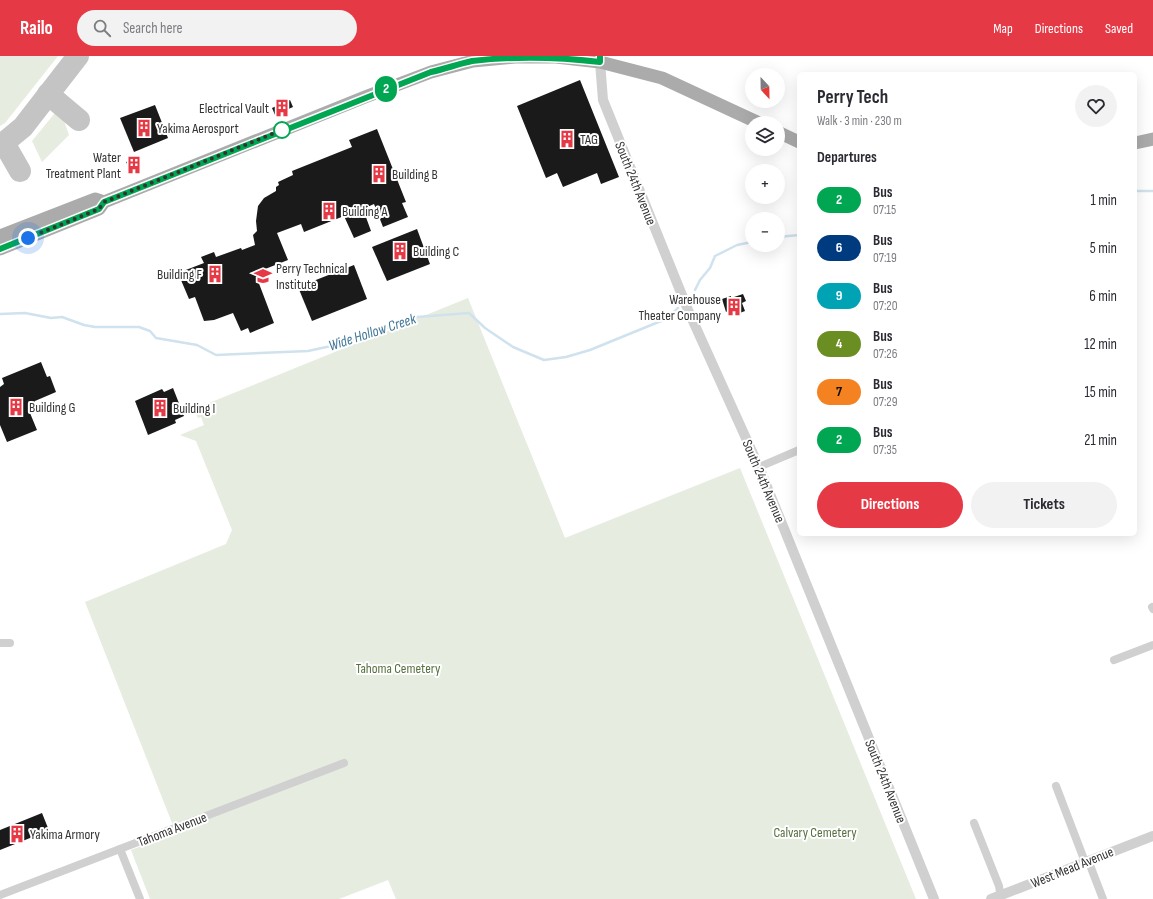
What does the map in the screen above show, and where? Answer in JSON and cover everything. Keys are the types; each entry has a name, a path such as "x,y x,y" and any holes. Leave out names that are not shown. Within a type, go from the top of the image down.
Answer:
{"main road":[{"path":"0,249 99,209 104,202 431,72 473,61 515,57 556,57 600,62 662,78 745,117"},
{"path":"785,135 797,141"},
{"path":"1137,143 1153,139"},
{"path":"0,236 95,199 104,202"}],"street":[{"name":"South 24th Avenue","path":"600,62 603,100 688,310 759,466 934,899"},
{"path":"759,466 797,451"},
{"path":"0,643 10,643"},
{"path":"1114,660 1153,645"},
{"name":"Tahoma Avenue","path":"0,895 344,763"},
{"path":"1056,786 1104,899"},
{"path":"974,823 999,886 998,898"},
{"name":"West Mead Avenue","path":"998,898 1087,861 1153,836"},
{"path":"120,849 140,899"}],"green space":[{"path":"0,56 58,56 5,123 0,126"},
{"path":"55,113 62,115 69,135 42,162 32,141"},
{"name":"Tahoma Cemetery","path":"468,298 565,538 740,468 916,899 396,899 388,880 339,899 150,899 131,850 176,833 85,602 226,544 232,530 196,441 180,435 204,425 201,417 198,418 194,409"}],"building":[{"name":"TAG","path":"580,80 619,177 601,184 597,173 563,187 557,173 546,178 517,106"},
{"name":"Electrical Vault","path":"290,100 293,107 275,115 272,108"},
{"name":"Yakima Aerosport","path":"155,105 168,138 134,152 120,118"},
{"path":"377,129 406,202 402,203 408,217 383,227 374,204 363,209 371,231 354,238 344,216 304,232 301,224 277,233 288,260 255,273 274,323 250,333 248,328 241,331 233,313 214,320 204,321 195,297 189,299 178,273 204,263 201,257 214,252 216,257 241,248 242,250 255,245 253,235 257,231 256,221 258,206 264,198 276,191 276,187 279,185 278,182 293,175 292,171 352,147 349,140"},
{"name":"Water Treatment Plant","path":"137,158 141,168 131,172 126,162"},
{"name":"Building C","path":"417,229 430,264 387,281 372,247"},
{"path":"354,265 367,299 312,321 298,287"},
{"name":"Warehouse Theater Company","path":"743,294 746,301 742,303 745,311 732,316 730,310 726,312 722,299"},
{"name":"Building G","path":"41,362 47,377 50,376 56,392 35,401 30,413 37,430 7,442 0,425 0,387 4,384 2,378"},
{"name":"Building I","path":"173,388 184,416 175,420 176,423 148,435 135,401 162,389 164,392"},
{"name":"Yakima Armory","path":"42,813 48,828 34,833 35,836 0,850 0,830"}],"waterway":[{"name":"Wide Hollow Creek","path":"1137,191 1153,191"},
{"name":"Wide Hollow Creek","path":"785,236 797,235"},
{"name":"Wide Hollow Creek","path":"695,290 700,280 710,268 715,256 737,245 745,243"},
{"name":"Wide Hollow Creek","path":"0,314 25,313 51,318 62,317 84,325 95,327 139,327 150,331 156,338 197,345 216,355 308,351 345,343 417,317 469,313 485,328 513,347 544,360 566,357 590,350 661,321 671,315 678,308"}],"taxiway":[{"path":"0,146 23,127 78,56"},
{"path":"48,94 79,120"},
{"path":"4,143 20,171"}],"bus line":[{"name":"2","path":"0,249 99,209 104,202 352,102 431,72 473,61 515,57 556,57 600,62 600,56"}],"place":[{"name":"Electrical Vault","path":"282,108"},
{"name":"Yakima Aerosport","path":"144,128"},
{"name":"TAG","path":"567,139"},
{"name":"Water Treatment Plant","path":"134,165"},
{"name":"Building B","path":"379,174"},
{"name":"Building A","path":"329,211"},
{"name":"Building C","path":"400,251"},
{"name":"Building F","path":"215,274"},
{"name":"Perry Technical Institute","path":"263,276"},
{"name":"Warehouse Theater Company","path":"734,307"},
{"name":"Building G","path":"16,407"},
{"name":"Building I","path":"160,408"},
{"name":"Yakima Armory","path":"17,834"}],"route":[{"path":"28,238 99,209 104,202 282,130"}],"park label":[{"name":"Calvary Cemetery","path":"815,832"}]}
